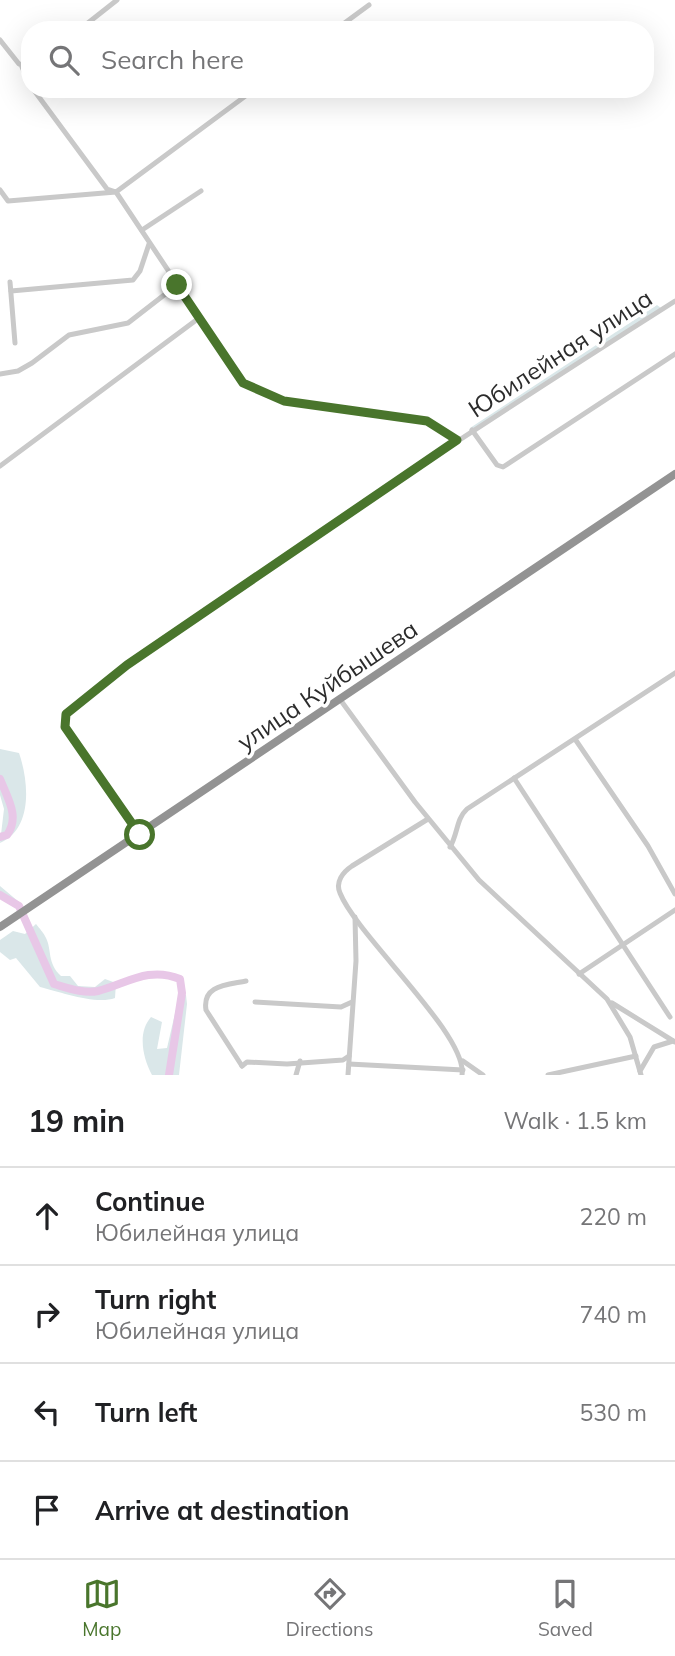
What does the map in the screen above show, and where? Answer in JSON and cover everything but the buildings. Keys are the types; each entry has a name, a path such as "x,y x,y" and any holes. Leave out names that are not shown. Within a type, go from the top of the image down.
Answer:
{"highway":[{"name":"улица Куйбышева","path":"0,927 675,474"}],"street":[{"path":"90,21 117,0"},
{"path":"347,21 369,5"},
{"path":"0,40 21,65"},
{"path":"39,98 107,189 116,192 243,383 265,395 314,407 427,421 457,440"},
{"path":"0,190 8,201 116,192 243,98"},
{"path":"142,230 201,191"},
{"path":"11,291 132,280 140,271 149,244"},
{"path":"10,282 15,343"},
{"path":"0,374 18,371 69,335 128,323 177,285"},
{"name":"Юбилейная улица","path":"140,835 65,727 66,714 127,665 457,440 675,301"},
{"path":"0,466 199,318"},
{"path":"472,430 493,460 503,467 675,354"},
{"path":"450,847 457,835 462,814 675,673"},
{"path":"339,698 450,847 515,917 607,999 674,1042"},
{"path":"575,739 648,846 675,894"},
{"path":"514,778 670,1017"},
{"path":"428,819 344,871 339,885 340,893 419,997 463,1061 483,1075"},
{"path":"579,974 675,911"},
{"path":"348,1075 357,930 354,914"},
{"path":"242,1075 242,1066 206,1010 205,1000 211,990 217,987 246,981"},
{"path":"607,999 624,1024 640,1073"},
{"path":"255,1002 341,1007 352,1002"},
{"path":"640,1073 654,1047 674,1042"},
{"path":"242,1066 247,1062 287,1064 343,1060 349,1056"},
{"path":"548,1075 636,1056"},
{"path":"296,1075 300,1061"},
{"path":"349,1064 404,1072 463,1072 463,1061"}],"shaded area":[{"path":"657,305 661,308 469,432 470,428"},
{"path":"0,749 19,753 25,777 26,804 18,827 0,843 4,809 0,795"},
{"path":"0,886 19,902 13,906 0,898"},
{"path":"36,924 45,936 50,957 61,976 70,976 78,986 95,987 105,979 116,983 115,998 88,999 40,987 16,958 10,960 0,952 0,940 13,931 25,934"},
{"path":"180,992 186,995 187,1004 179,1075 152,1075 144,1053 144,1030 151,1017 162,1022 157,1049 167,1048"}],"waterway":[{"path":"0,779 13,815 7,835 0,837"},
{"path":"0,895 19,906 54,984 93,992 147,975 168,975 180,979 182,993 169,1075"}],"route":[{"path":"140,835 65,727 66,714 127,665 457,440 427,421 284,401 265,395 243,383 177,285"}]}
